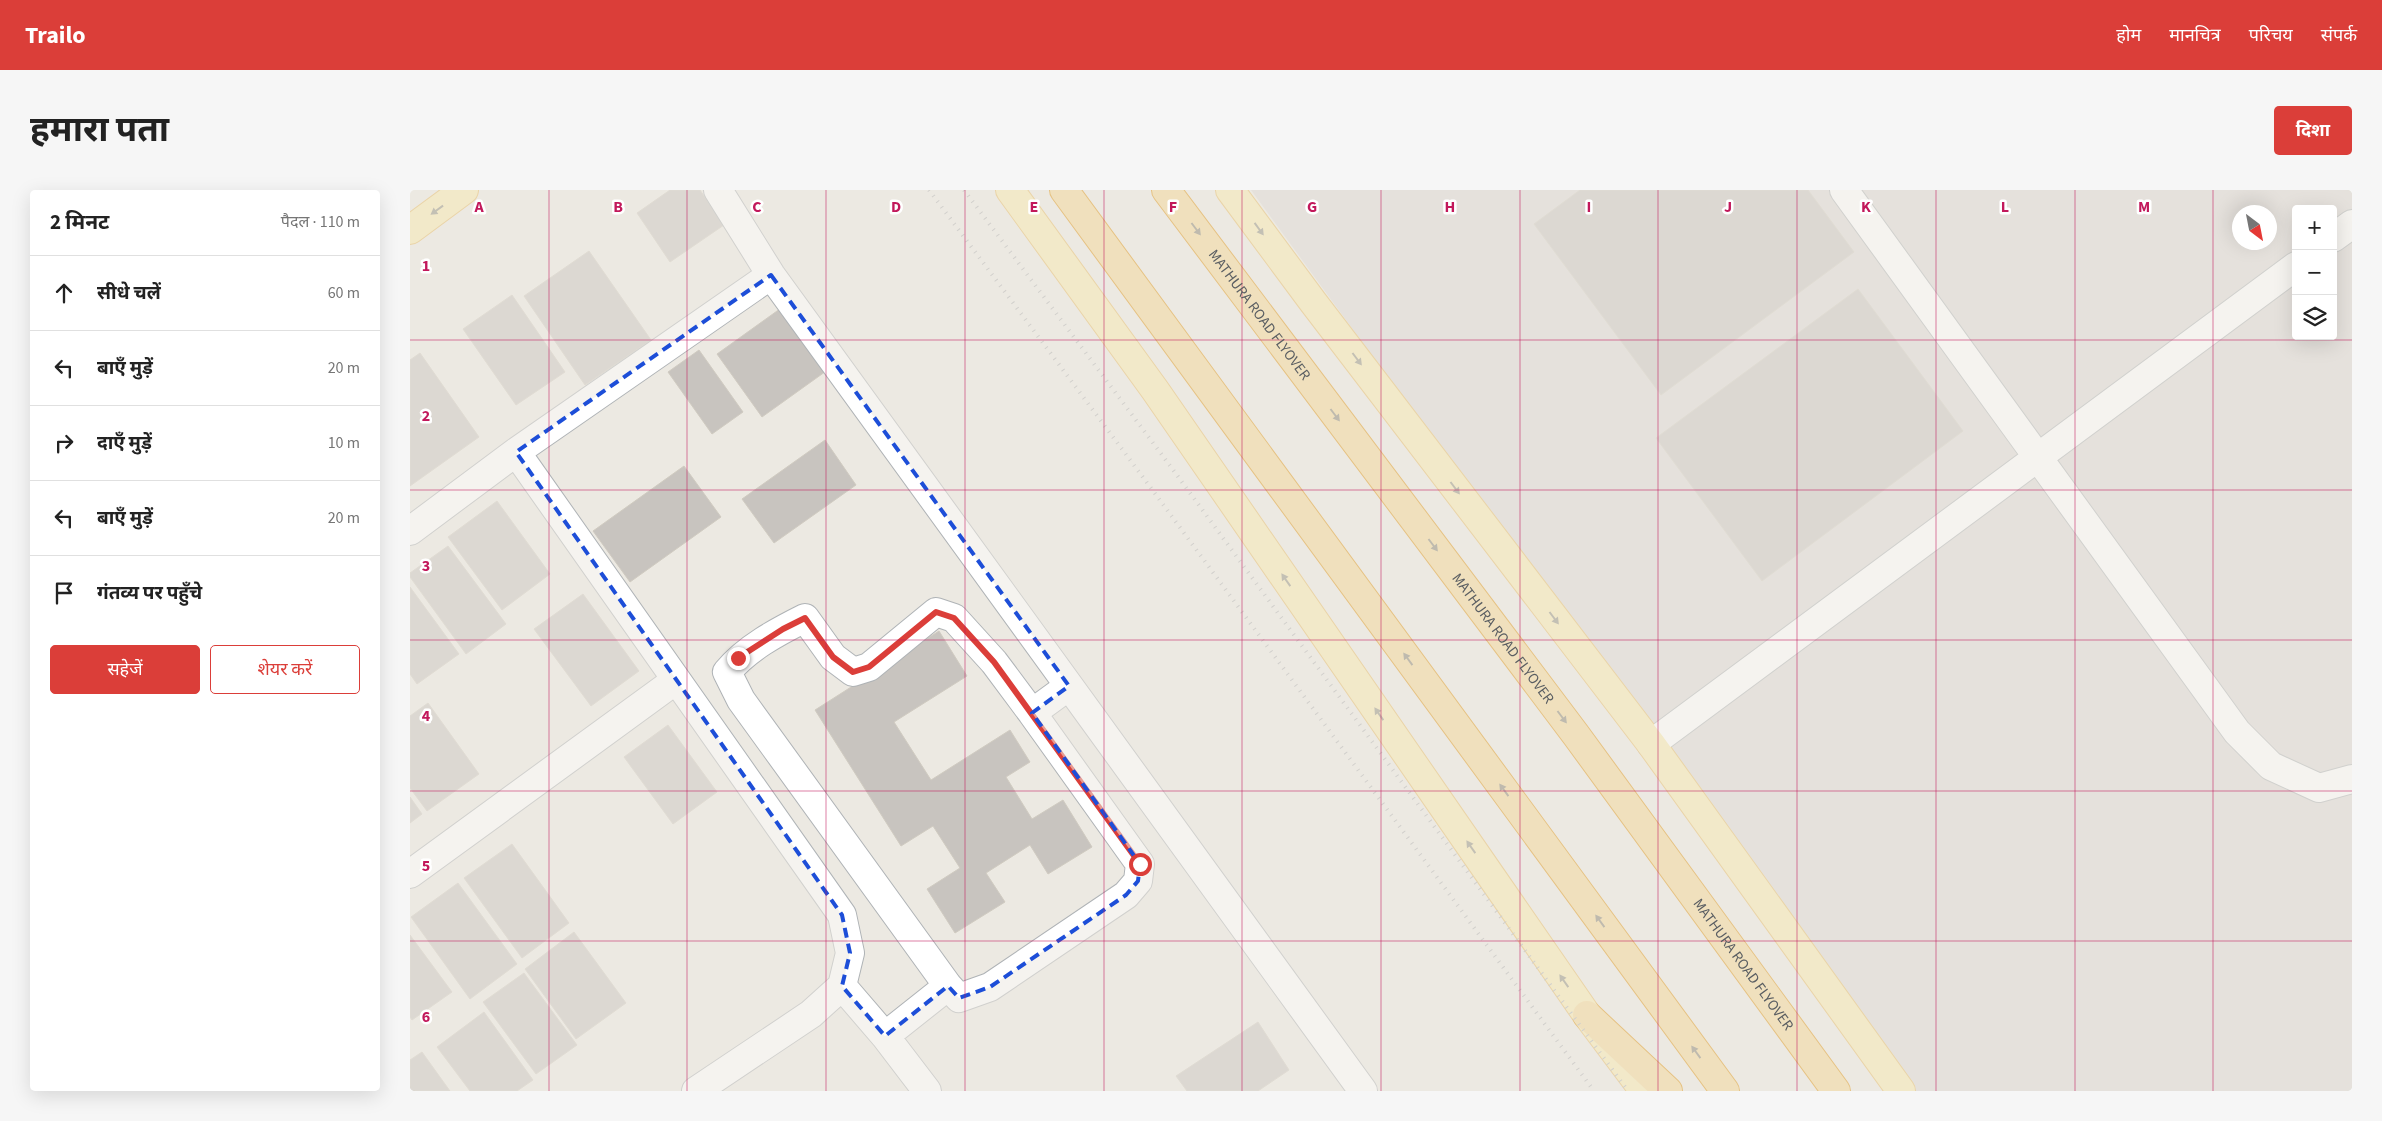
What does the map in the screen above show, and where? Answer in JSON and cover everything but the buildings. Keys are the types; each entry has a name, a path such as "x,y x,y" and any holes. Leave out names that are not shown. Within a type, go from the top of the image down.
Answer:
{"highway":[{"path":"1064,190 1725,1091"},
{"name":"MATHURA ROAD FLYOVER","path":"1166,190 1576,735 1836,1091"},
{"path":"1587,1015 1668,1091"}],"main road":[{"path":"410,230 464,190"},
{"path":"1010,190 1155,390 1587,1015 1644,1091"},
{"path":"1230,190 1313,302 1651,744 1901,1091"}],"street":[{"path":"718,190 771,275 1363,1091"},
{"path":"1844,190 2036,458 2237,732 2271,766 2319,788 2352,779"},
{"path":"2337,235 2352,224"},
{"path":"1651,744 2292,269"},
{"path":"410,531 516,452 771,275"},
{"path":"516,452 842,915 850,953 842,986 811,1014 696,1091"},
{"path":"936,612 954,618 994,662 1032,713 1140,864 1138,881 1126,895 990,987 959,998 948,986 741,700 727,672 738,658 783,629 805,618 833,657 853,672 869,667 936,612"},
{"path":"410,874 676,680"},
{"path":"1032,713 1069,686"},
{"path":"842,986 885,1036 927,1091"},
{"path":"885,1036 948,986"}],"highlighted area":[{"path":"771,275 1069,686 1032,713 1140,864 1138,881 1126,895 990,987 959,998 948,986 885,1036 842,986 850,953 842,915 516,452"}],"shaded area":[{"path":"1251,190 2352,190 2352,1091 1909,1091"}],"railway":[{"path":"929,190 1148,484 1594,1091"},
{"path":"964,190 1171,467 1628,1091"}],"route":[{"path":"738,658 783,629 805,618 833,657 853,672 869,667 936,612 954,618 994,662 1140,864"}]}
